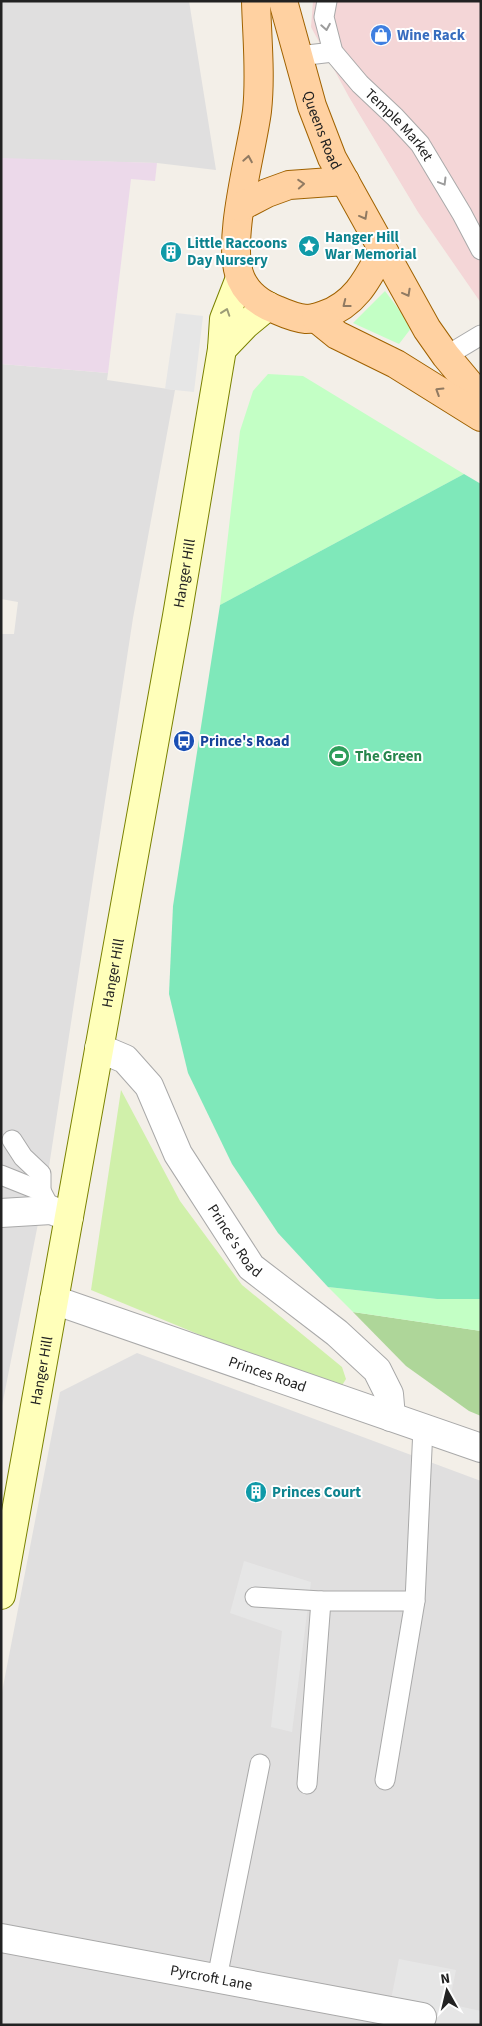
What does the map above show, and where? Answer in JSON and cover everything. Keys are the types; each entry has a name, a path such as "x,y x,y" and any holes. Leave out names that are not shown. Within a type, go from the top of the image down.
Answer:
{"main road":[{"name":"Hanger Hill","path":"1,1594 54,1300 54,1206 99,1048 179,607 222,349 224,319 240,278 236,241 258,96 256,1"},
{"name":"Queens Road","path":"283,1 321,132 345,181 427,329 446,356 481,398"},
{"path":"240,207 267,193 289,185 345,181"},
{"path":"240,278 247,290 268,306 292,316 306,319 316,318 341,309 352,299 366,282 383,250"},
{"path":"222,349 245,325 268,306"},
{"path":"316,318 337,335 396,364 481,417"}],"street":[{"name":"Prince's Road","path":"99,1048 125,1058 149,1086 178,1154 251,1267 337,1333 377,1370 389,1394 391,1416"},
{"path":"1,1213 54,1206"},
{"name":"Princes Road","path":"54,1300 481,1448"},
{"name":"Pyrcroft Lane","path":"1,1938 217,1978 422,2021"}],"lane":[{"name":"Temple Market","path":"327,1 324,17 333,52 360,84 420,144 481,250"},
{"path":"299,56 333,52"},
{"path":"446,356 481,335"},
{"path":"12,1140 23,1157 41,1174 54,1206"},
{"path":"1,1175 54,1206"},
{"path":"385,1780 415,1601 423,1428"},
{"path":"255,1597 321,1601 415,1601"},
{"path":"307,1784 321,1601"},
{"path":"217,1978 260,1764"}],"shaded area":[{"path":"1,1 189,1 216,170 157,163 1,159"},
{"path":"313,1 481,1 481,303 418,212 349,97 311,27"},
{"path":"1,158 157,163 155,181 131,179 108,373 1,364"},
{"path":"176,313 203,316 194,392 165,389"},
{"path":"1,364 108,373 107,380 175,390 133,618 48,1173 1,1411 1,634 14,634 18,602 1,599"},
{"path":"137,1353 481,1481 481,2025 1,2025 1,1697 60,1392"},
{"path":"244,1561 311,1582 292,1732 271,1727 282,1631 230,1613"},
{"path":"399,1959 456,1970 449,2004 481,2011 479,2025 386,2025"}],"green space":[{"path":"385,291 412,327 399,344 353,323"},
{"path":"268,374 303,376 464,474 220,605 240,431 253,391"},
{"name":"The Green","path":"464,474 481,484 481,1299 437,1299 328,1287 278,1233 232,1164 188,1073 169,994 173,906 220,605"},
{"path":"121,1090 180,1201 242,1285 342,1367 346,1379 341,1387 329,1388 91,1290"},
{"path":"328,1287 437,1299 481,1299 481,1331 353,1312"},
{"path":"353,1312 481,1331 481,1416 469,1411 406,1366"}],"place":[{"name":"Wine Rack","path":"381,35"},
{"name":"Hanger Hill War Memorial","path":"309,246"},
{"name":"Little Raccoons Day Nursery","path":"171,252"},
{"name":"Prince's Road","path":"184,741"},
{"name":"The Green","path":"339,756"},
{"name":"Princes Court","path":"256,1492"}]}
